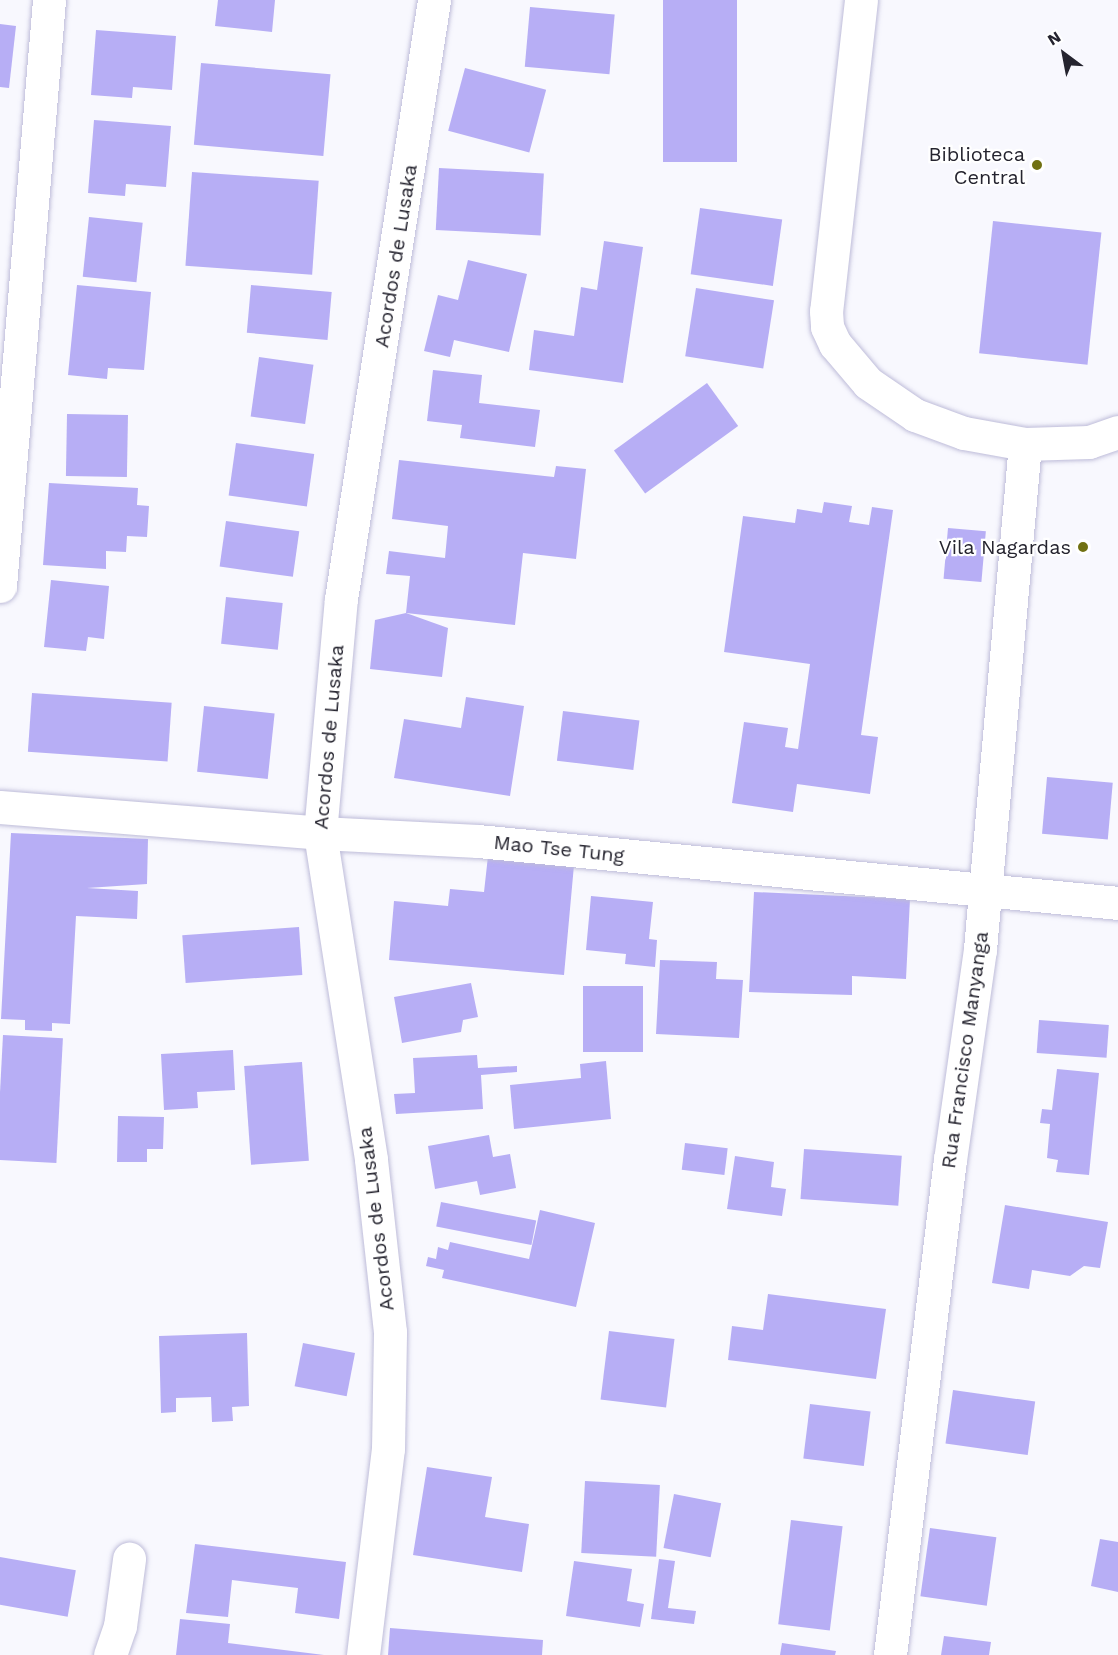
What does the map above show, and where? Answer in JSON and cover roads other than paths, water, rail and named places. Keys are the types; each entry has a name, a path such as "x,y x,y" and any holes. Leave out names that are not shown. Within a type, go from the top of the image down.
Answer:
{"street":[{"path":"0,586 49,0"},
{"name":"Acordos de Lusaka","path":"363,1655 388,1449 390,1332 371,1159 320,833 341,599 402,228 434,0"},
{"path":"861,0 826,310 827,327 835,344 868,383 915,415 964,434 1025,444 1089,442 1118,432"},
{"name":"Rua Francisco Manyanga","path":"890,1655 986,892 1025,444"},
{"name":"Mao Tse Tung","path":"0,807 320,833 477,841 1118,903"},
{"path":"110,1655 120,1626 129,1559"}],"place":[{"name":"Biblioteca Central","path":"1037,165"},
{"name":"Vila Nagardas","path":"1083,547"}]}
